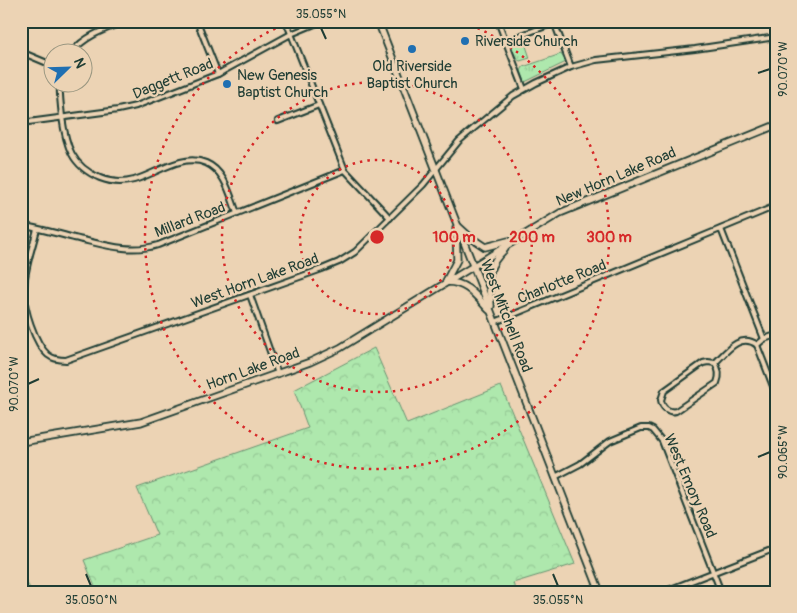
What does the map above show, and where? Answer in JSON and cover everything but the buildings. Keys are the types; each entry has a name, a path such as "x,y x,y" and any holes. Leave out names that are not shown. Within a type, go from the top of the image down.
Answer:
{"main road":[{"name":"West Mitchell Road","path":"378,21 600,592"},
{"name":"New Horn Lake Road","path":"473,266 560,213 776,125"},
{"path":"456,224 485,247 515,240"},
{"path":"445,282 458,260 456,224"},
{"path":"492,314 490,268 494,260 515,240"},
{"name":"Horn Lake Road","path":"21,442 140,422 310,362 340,348 473,266"},
{"path":"445,282 455,282 466,286 492,314"}],"street":[{"path":"82,42 92,35 126,21"},
{"path":"197,21 218,74"},
{"path":"286,21 345,170 390,218"},
{"name":"Daggett Road","path":"21,123 130,108 218,74 291,34 322,21"},
{"path":"498,21 524,89"},
{"path":"506,41 554,22 571,66"},
{"name":"West Horn Lake Road","path":"22,292 27,312 43,350 52,358 62,360 70,358 250,295 344,259 355,252 390,218 436,171 459,141 473,129 524,89 571,66 596,60 695,49 776,37"},
{"path":"21,52 42,61"},
{"path":"61,92 62,117 70,152 79,164 94,175 111,181 127,182 185,161 203,162 213,167 222,176 237,213"},
{"path":"278,121 319,105"},
{"name":"Millard Road","path":"21,225 116,248 137,249 158,245 345,170"},
{"name":"Charlotte Road","path":"495,322 776,206"},
{"path":"22,292 36,229"},
{"path":"721,229 764,339"},
{"path":"250,295 278,374"},
{"path":"757,345 764,339 776,335"},
{"path":"715,363 738,343 748,341 757,345 776,394"},
{"path":"708,362 715,363 719,373 715,385 676,411 671,412 665,408 661,400 664,391 703,364 708,362"},
{"name":"West Emory Road","path":"555,477 580,464 602,446 617,438 644,427 654,430 662,441 713,572"},
{"path":"664,592 776,548"},
{"path":"713,572 721,592"}],"green space":[{"path":"522,38 530,58 520,61 514,54 512,43"},
{"path":"561,54 566,62 525,82 521,71 523,67"},
{"path":"374,348 407,424 501,386 575,564 513,583 516,592 97,592 84,560 157,535 137,488 308,428 294,390"},
{"path":"21,574 23,576 32,592 21,592"}],"place":[{"name":"Riverside Church","path":"465,41"},
{"name":"Old Riverside Baptist Church","path":"412,49"},
{"name":"New Genesis Baptist Church","path":"227,84"}]}
